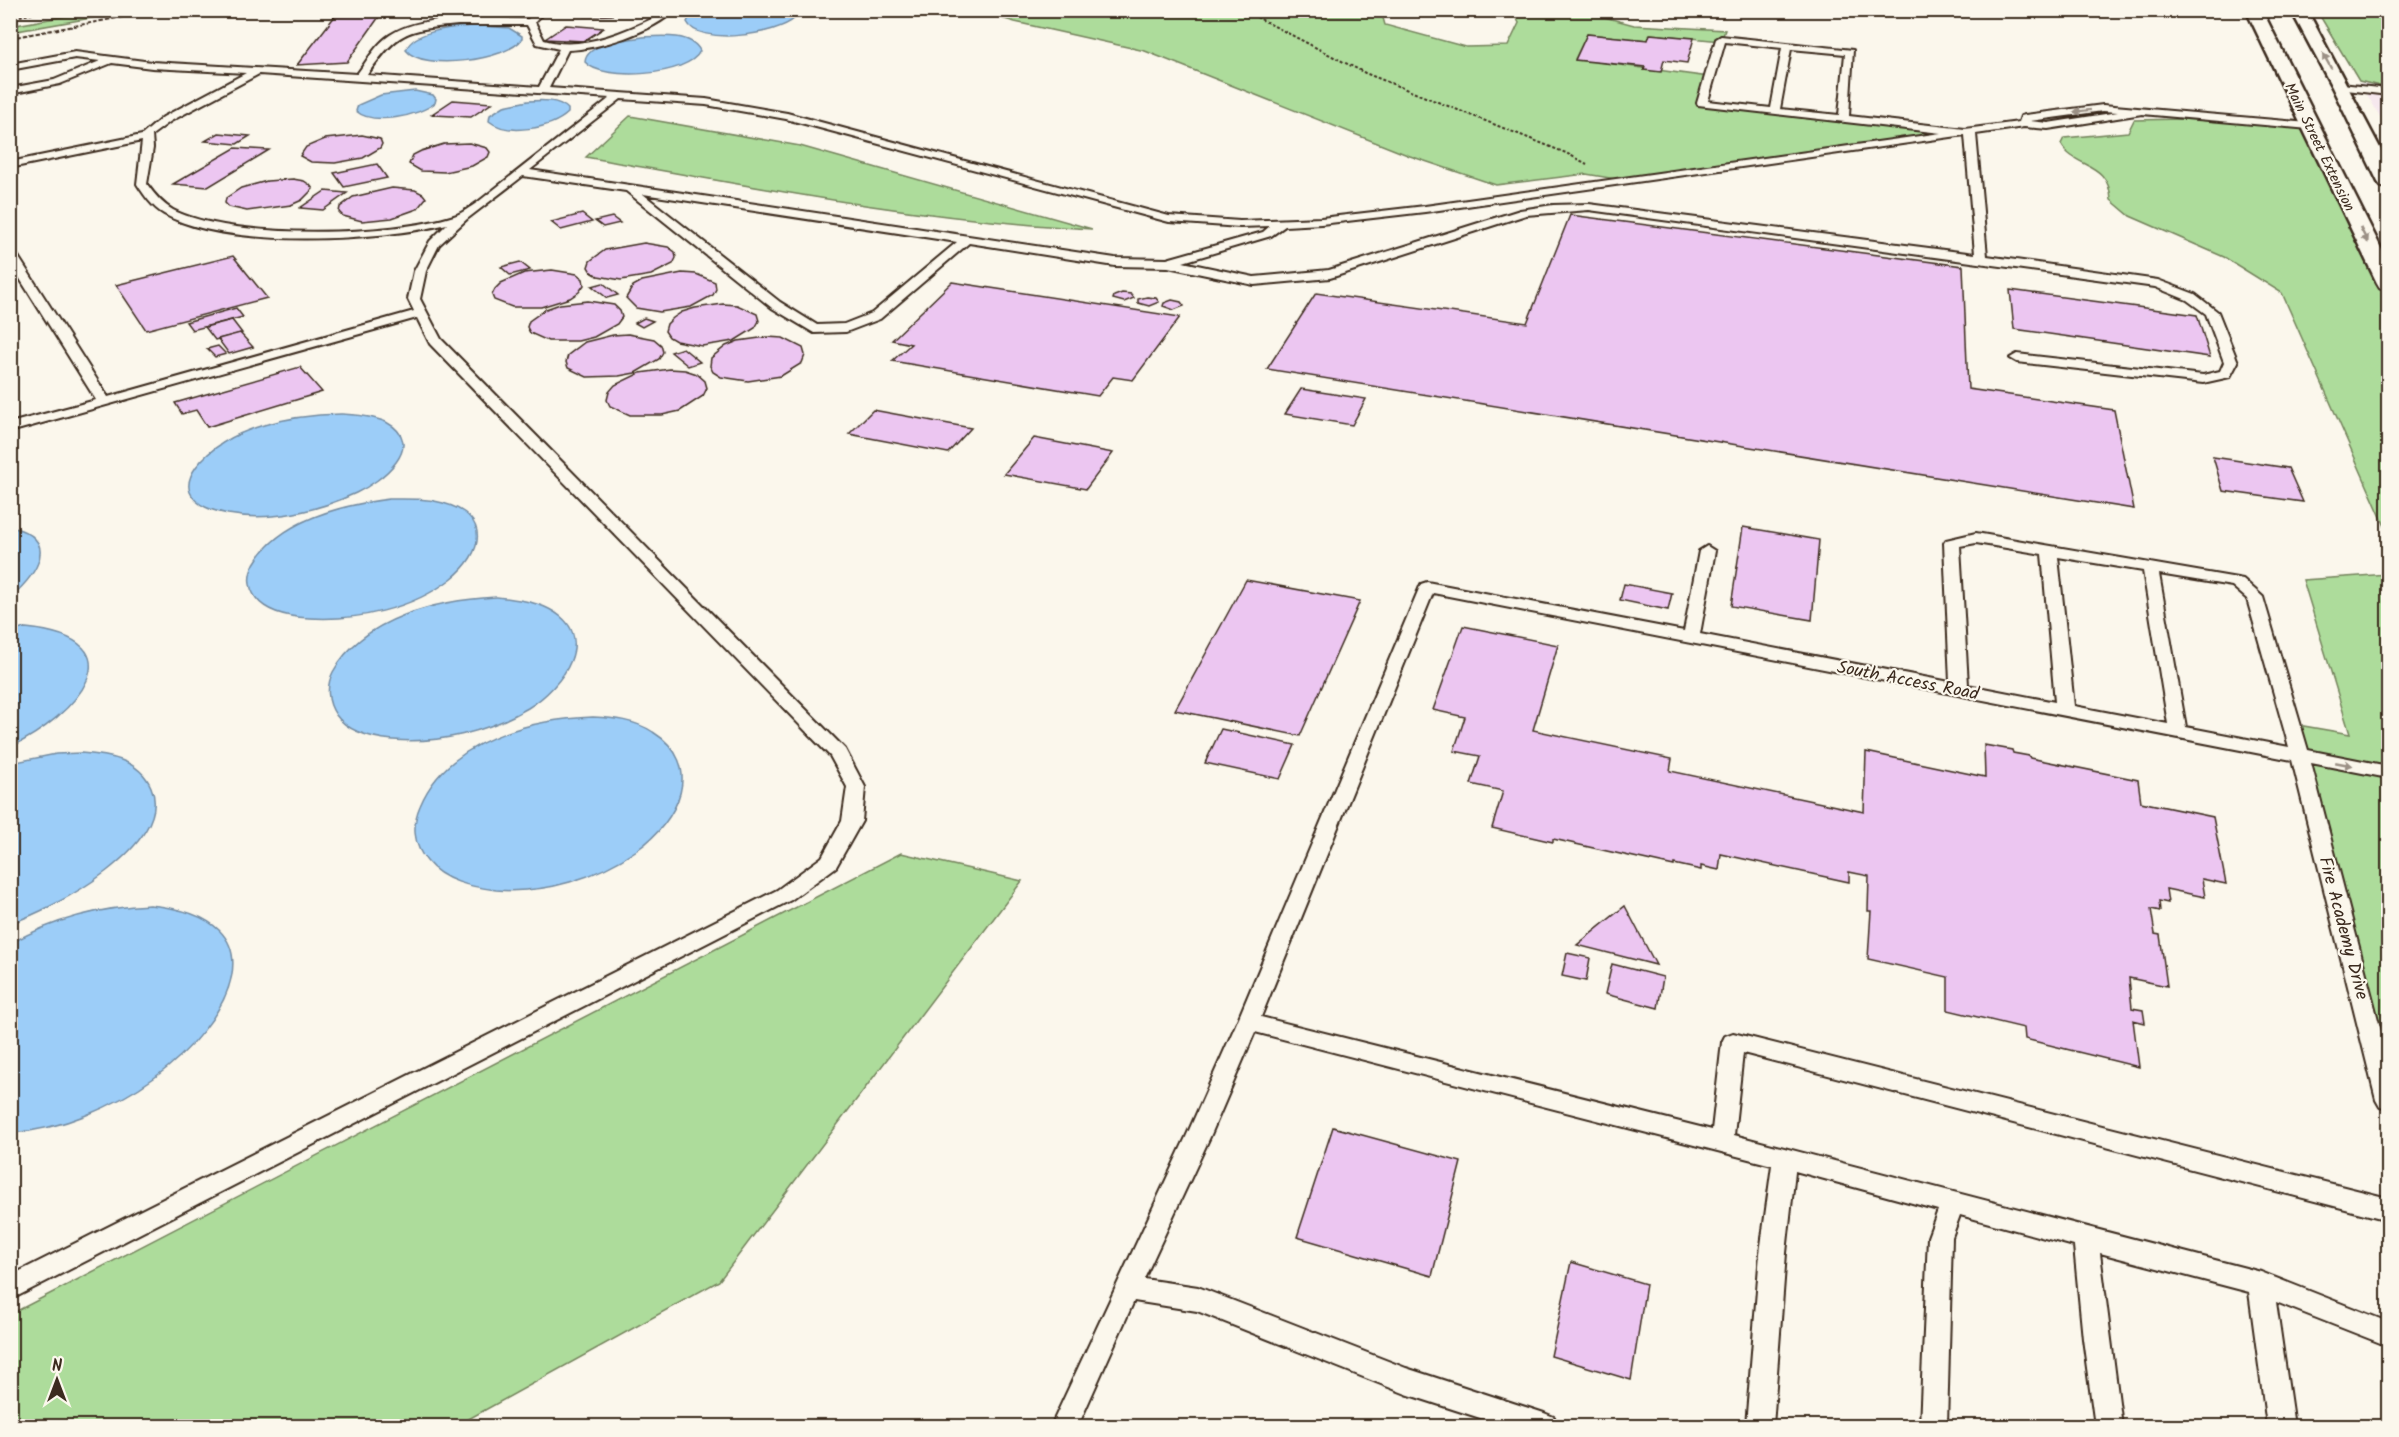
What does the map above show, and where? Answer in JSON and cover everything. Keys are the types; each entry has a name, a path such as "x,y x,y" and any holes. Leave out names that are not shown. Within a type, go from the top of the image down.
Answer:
{"main road":[{"name":"Main Street Extension","path":"2254,10 2388,283"},
{"path":"2299,10 2341,87 2388,182"},
{"path":"2309,126 2363,132"}],"lane":[{"path":"360,77 392,36 409,30 457,22 530,22 542,10"},
{"path":"530,22 540,42 564,48 598,42 653,24 665,17 671,10"},
{"path":"1844,119 1850,52 1721,39 1702,103 1844,119 1971,133"},
{"path":"1775,111 1787,46"},
{"path":"542,92 564,48"},
{"path":"10,67 75,55 109,61 706,102 788,116 1169,219 1240,224 1281,224 1413,210 1971,133 2024,124 2025,118 2103,108 2309,126"},
{"path":"10,91 57,82 109,61"},
{"path":"257,71 167,119 147,134 148,148 142,184 152,200 171,213 202,224 273,234 382,231 431,225 462,217"},
{"path":"2341,87 2388,92"},
{"path":"10,1289 784,895 829,862 852,821 856,787 838,753 435,341 414,299 420,271 434,243 462,217 617,97"},
{"path":"1971,133 1981,258"},
{"path":"10,165 147,137"},
{"path":"522,172 1115,262 1168,263 1254,281 1330,274 1524,212 1589,207 1981,258 2158,284 2191,297 2212,312 2231,362 2225,374 2203,380 2017,358"},
{"path":"630,189 776,305 814,329 846,328 876,316 966,240"},
{"path":"1168,263 1267,234 1281,224"},
{"path":"10,253 104,402"},
{"path":"10,428 421,313"},
{"name":"Fire Academy Drive","path":"1959,690 1952,543 1976,538 2237,582 2255,597 2299,755 2388,1100"},
{"path":"2050,550 2065,710"},
{"path":"1691,638 1707,551"},
{"path":"2150,567 2178,732"},
{"name":"South Access Road","path":"1248,1022 1427,587 2388,772"},
{"path":"1064,1426 1126,1288 1198,1137 1248,1022 1722,1142 2261,1284 2388,1334"},
{"path":"1722,1142 1733,1041 2388,1209"},
{"path":"1759,1426 1773,1253 1785,1159"},
{"path":"1933,1426 1940,1238 1953,1203"},
{"path":"2086,1238 2096,1339 2108,1426"},
{"path":"2261,1284 2280,1426"},
{"path":"1126,1288 1198,1299 1406,1381 1544,1426"}],"path":[{"path":"10,18 51,10"},
{"path":"1243,10 1365,73 1566,153 1614,181"}],"shaded area":[{"path":"2359,81 2388,88 2388,130"}],"green space":[{"path":"94,11 131,11 11,32 11,26"},
{"path":"977,11 1381,11 1385,25 1466,47 1508,46 1519,23 1513,11 1582,11 1634,25 1725,30 1721,41 1651,34 1648,40 1587,34 1575,59 1709,77 1702,102 1971,133 1622,180 1586,174 1496,185 1410,156 1145,51 1015,22"},
{"path":"2317,11 2388,11 2388,88 2359,81"},
{"path":"630,116 800,146 1092,229 1028,225 901,210 775,191 586,157"},
{"path":"2181,119 2309,126 2388,283 2388,533 2282,293 2224,257 2130,216 2111,200 2109,187 2098,171 2074,158 2061,144 2064,138 2128,132 2134,120"},
{"path":"2388,574 2388,1100 2292,724 2350,734 2303,580"},
{"path":"901,853 1022,881 719,1281 456,1426 11,1426 11,1314"}],"water":[{"path":"700,11 793,11 795,18 786,24 756,33 739,35 706,34 694,29 687,22 691,15"},
{"path":"481,26 509,28 522,36 522,39 500,53 465,61 429,61 415,57 406,50 410,43 428,33 451,28"},
{"path":"643,37 683,38 696,45 700,51 693,59 680,66 645,73 609,72 594,68 585,62 592,50 600,46"},
{"path":"415,91 433,95 436,99 435,103 418,112 396,118 373,118 356,111 358,105 381,95"},
{"path":"528,101 554,102 568,109 568,113 551,123 529,129 497,126 489,121 490,115 504,106"},
{"path":"341,414 370,417 386,422 398,431 403,441 402,452 396,462 377,481 366,488 310,510 260,517 212,510 201,505 190,492 190,479 196,467 209,453 243,432 282,420"},
{"path":"389,499 436,501 458,509 469,517 475,526 476,547 462,569 451,579 436,589 402,605 365,615 346,617 309,618 287,615 266,607 253,594 250,585 252,568 265,549 280,536 296,525 333,510"},
{"path":"11,527 36,540 40,548 40,558 29,578 11,597"},
{"path":"496,597 543,606 564,620 572,633 574,647 571,661 563,675 541,699 496,724 445,738 428,740 393,740 369,736 347,726 336,715 329,699 328,688 331,677 346,653 363,638 404,615 451,602"},
{"path":"26,628 62,635 83,647 90,663 87,681 75,699 35,734 11,747 11,629"},
{"path":"593,717 624,720 646,728 669,745 679,760 682,776 680,792 674,809 652,838 621,860 588,876 552,886 514,891 467,885 441,874 427,861 422,855 415,834 417,813 433,784 450,765 470,750 518,729 543,723"},
{"path":"81,753 122,760 139,770 146,778 151,787 154,809 146,830 129,852 106,872 54,904 11,923 11,763 56,754"},
{"path":"150,905 193,914 219,930 231,952 232,977 222,1003 204,1030 181,1056 138,1089 104,1107 67,1122 11,1133 11,943 44,927 78,916 113,908"}],"building":[{"path":"613,12 612,15 585,16 586,14"},
{"path":"381,14 347,62 297,65 335,16"},
{"path":"566,25 604,28 584,41 545,39"},
{"path":"1587,34 1648,40 1650,34 1694,38 1687,63 1664,60 1661,72 1644,70 1645,67 1575,60"},
{"path":"453,100 492,103 471,117 432,114"},
{"path":"219,133 250,136 237,144 205,141"},
{"path":"362,135 380,139 382,144 380,148 363,158 335,163 311,162 300,156 306,147 325,139"},
{"path":"469,143 487,148 490,152 488,157 472,166 445,172 421,171 409,164 413,155 421,151 444,144"},
{"path":"235,148 269,150 208,187 173,184"},
{"path":"377,164 387,178 344,187 334,173"},
{"path":"293,179 304,181 313,189 302,200 291,205 247,211 229,207 225,203 226,198 241,188 267,181"},
{"path":"392,188 415,190 426,198 417,209 392,218 362,221 343,216 339,212 340,207 353,197"},
{"path":"325,191 347,193 323,210 300,208"},
{"path":"582,214 592,222 561,230 551,222"},
{"path":"1570,215 1963,266 1968,389 2114,410 2134,509 1267,369 1316,293 1527,323"},
{"path":"612,217 620,223 603,227 595,221"},
{"path":"644,243 668,247 675,252 676,258 673,264 651,275 621,280 598,276 588,267 590,261 605,250"},
{"path":"233,256 267,298 146,330 116,285"},
{"path":"520,262 530,270 510,275 501,267"},
{"path":"552,270 577,274 583,279 584,285 570,298 541,307 512,307 494,300 492,295 501,283 524,273"},
{"path":"682,273 696,274 715,282 716,289 713,295 691,307 660,312 636,308 626,298 633,286 642,281"},
{"path":"952,282 1180,317 1133,380 1113,377 1098,396 892,361 911,344 892,340"},
{"path":"603,283 618,295 607,298 592,286"},
{"path":"2010,290 2197,315 2210,357 2014,329"},
{"path":"1122,293 1131,294 1134,298 1124,302 1113,299 1114,296"},
{"path":"1156,298 1159,302 1149,306 1138,303 1138,299"},
{"path":"1172,300 1181,302 1184,306 1174,310 1163,306 1164,303"},
{"path":"588,301 614,305 622,317 617,324 594,337 578,341 548,341 530,333 527,327 529,321 546,309 560,304"},
{"path":"723,304 737,305 757,314 759,321 755,328 734,341 702,346 676,341 665,331 667,324 682,312"},
{"path":"236,308 243,317 192,330 186,322"},
{"path":"644,318 653,321 642,327 635,323"},
{"path":"232,320 242,333 215,340 205,327"},
{"path":"240,333 253,347 229,354 218,339"},
{"path":"628,334 654,339 661,345 663,352 659,359 635,373 619,376 587,377 568,368 566,362 568,355 585,342"},
{"path":"767,337 783,338 803,348 805,355 802,363 781,376 748,381 721,377 713,372 710,366 711,358 726,346 738,341"},
{"path":"218,346 226,354 215,357 207,349"},
{"path":"683,348 700,362 688,366 671,352"},
{"path":"300,367 322,392 207,427 196,410 182,414 175,403"},
{"path":"670,369 697,374 705,381 707,388 703,396 680,411 662,415 630,415 610,406 607,400 609,392 615,385 640,373"},
{"path":"1301,389 1366,399 1352,425 1285,414"},
{"path":"873,410 971,428 948,453 849,434"},
{"path":"1034,438 1113,453 1086,489 1004,474"},
{"path":"2213,457 2288,468 2303,502 2223,491"},
{"path":"1743,527 1819,540 1812,620 1731,606"},
{"path":"1246,580 1360,601 1300,736 1175,710"},
{"path":"1624,584 1672,593 1668,610 1620,600"},
{"path":"1463,626 1558,645 1533,730 1672,759 1670,771 1864,812 1866,752 1985,777 1984,745 2012,750 2013,753 2030,758 2138,780 2141,802 2213,817 2226,884 2202,879 2205,897 2166,889 2168,903 2159,901 2160,911 2151,909 2155,934 2160,935 2167,986 2129,978 2132,1008 2143,1010 2145,1023 2133,1020 2139,1067 2025,1039 2024,1028 1948,1010 1948,977 1868,959 1871,911 1868,911 1869,876 1849,872 1849,882 1721,854 1719,870 1701,866 1701,870 1492,828 1503,791 1471,784 1480,756 1454,751 1465,717 1433,710"},
{"path":"1221,729 1295,745 1280,779 1205,763"},
{"path":"1625,906 1656,965 1577,945"},
{"path":"1567,953 1590,958 1586,981 1562,976"},
{"path":"1612,964 1663,977 1658,1008 1605,994"},
{"path":"1333,1127 1461,1162 1432,1276 1297,1237"},
{"path":"1571,1262 1646,1284 1631,1380 1551,1356"}],"railway":[{"path":"10,38 160,10"}]}
